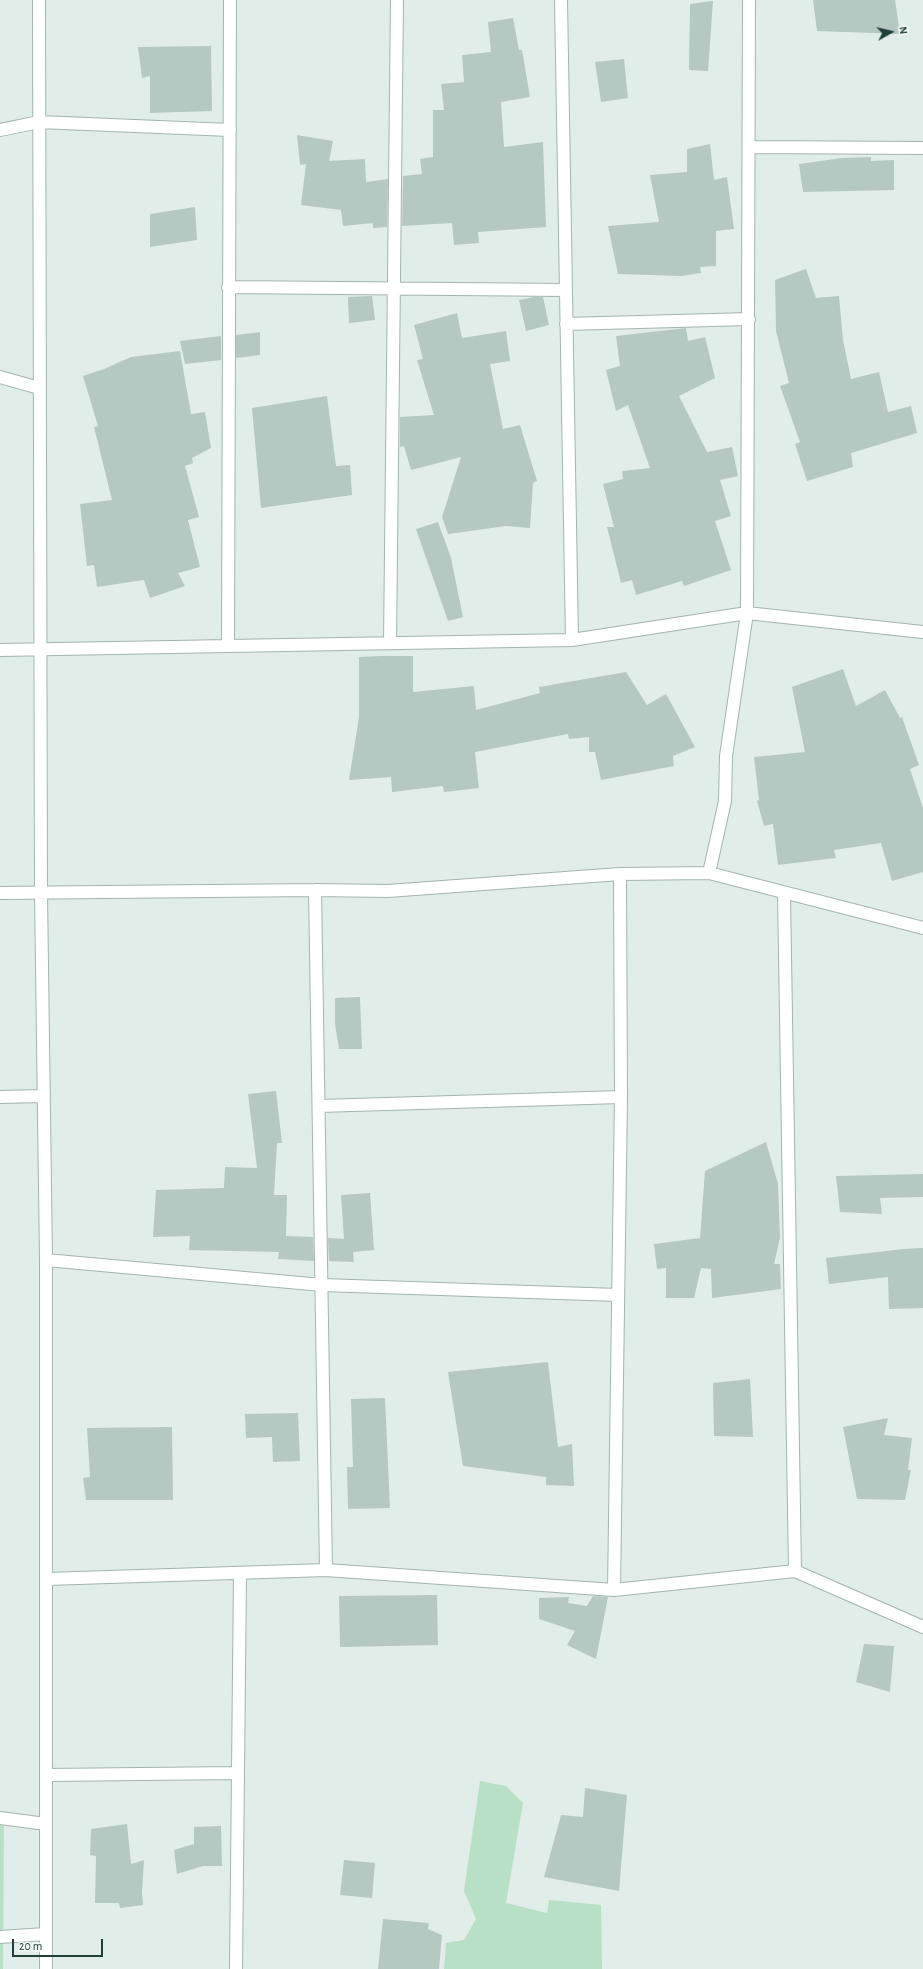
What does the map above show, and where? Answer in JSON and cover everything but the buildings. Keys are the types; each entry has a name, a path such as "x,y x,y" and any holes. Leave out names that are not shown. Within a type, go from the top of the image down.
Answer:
{"street":[{"path":"39,0 41,893 46,1260 46,1969"},
{"path":"228,646 230,0"},
{"path":"390,643 398,0"},
{"path":"562,0 572,640"},
{"path":"709,873 725,801 726,756 747,613 749,0"},
{"path":"0,130 39,122 230,130"},
{"path":"749,147 923,148"},
{"path":"228,287 566,290"},
{"path":"566,324 749,319"},
{"path":"0,377 39,388"},
{"path":"0,650 572,640 747,613 923,632"},
{"path":"0,893 315,890 388,891 620,874 709,873 923,928"},
{"path":"614,1590 621,1097 620,874"},
{"path":"315,890 326,1570"},
{"path":"784,893 795,1571"},
{"path":"0,1097 44,1096"},
{"path":"319,1106 621,1097"},
{"path":"46,1260 322,1284 618,1295"},
{"path":"47,1579 326,1570 614,1590 795,1571 923,1627"},
{"path":"236,1969 240,1573"},
{"path":"46,1775 238,1772"},
{"path":"0,1818 46,1824"},
{"path":"0,1937 45,1934"}],"green space":[{"path":"480,1781 506,1786 523,1803 506,1903 547,1913 549,1900 601,1905 602,1969 444,1969 446,1943 464,1940 476,1919 464,1891"},
{"path":"0,1822 4,1822 3,1969 0,1969"}]}
